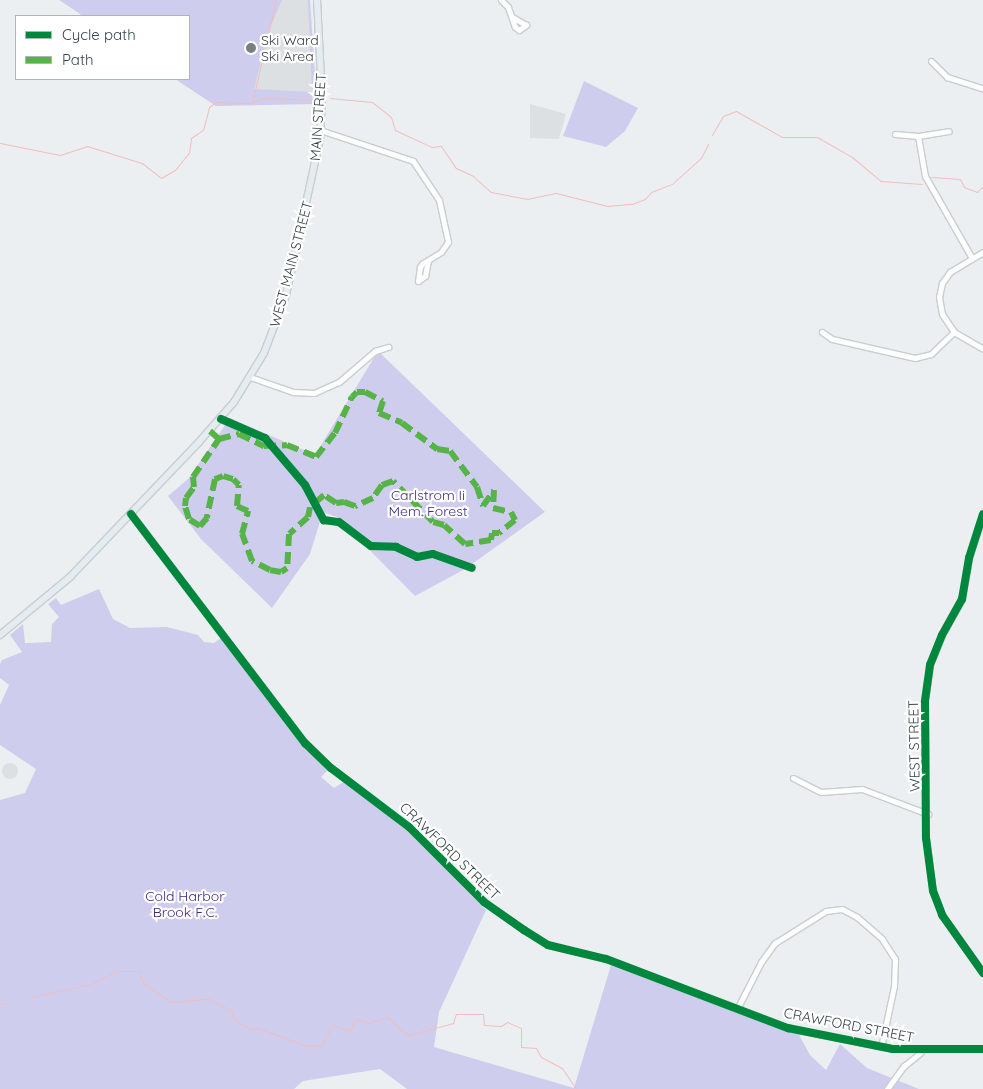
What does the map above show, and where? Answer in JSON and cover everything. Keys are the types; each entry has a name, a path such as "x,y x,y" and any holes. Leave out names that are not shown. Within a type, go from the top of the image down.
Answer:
{"main road":[{"name":"MAIN STREET","path":"314,175 320,130 322,90 317,0"},
{"name":"WEST MAIN STREET","path":"0,635 70,577 221,419 250,377 283,306 314,175"}],"street":[{"path":"501,0 512,16"},
{"path":"931,61 947,77 983,89"},
{"path":"320,130 413,160 439,200 447,236 445,247 428,260"},
{"path":"895,134 918,136 949,131"},
{"path":"918,136 925,176 972,258"},
{"path":"983,252 950,272 940,288 940,309 954,332 983,350"},
{"path":"822,332 832,339 915,358 931,354 954,332"},
{"path":"250,377 293,392 314,393 339,382 375,351 388,347"},
{"path":"221,419 265,438 305,485 324,520 339,522 371,546 396,547 417,558 433,554 472,568"},
{"name":"CRAWFORD STREET","path":"131,514 298,736 330,768 403,822 490,907 548,945 606,959 788,1028 881,1047 921,1051 983,1049"},
{"name":"WEST STREET","path":"983,514 969,558 962,599 942,635 928,673 925,702 927,845 936,902 983,973"},
{"path":"792,778 820,792 862,789 928,814"},
{"path":"737,1009 761,962 775,943 826,911 842,909 857,917 882,939 895,959 894,986 881,1047"},
{"path":"887,1089 904,1066 921,1051"}],"green space":[{"name":"Ski Ward Ski Area","path":"59,0 310,0 317,104 216,106 177,80 190,80 190,15 82,15"},
{"path":"584,81 638,108 625,131 606,147 563,136"},
{"name":"Carlstrom Ii Mem. Forest","path":"378,351 545,512 465,569 415,596 337,517 323,512 310,554 272,608 201,539 168,496 188,479 230,418 315,455"},
{"name":"Cold Harbor Brook F.C.","path":"99,589 113,619 130,628 167,627 198,635 204,642 214,643 221,638 299,742 328,770 321,777 334,788 345,781 398,822 486,910 439,1012 434,1047 574,1088 611,965 798,1033 810,1055 826,1070 840,1044 867,1068 919,1089 407,1089 380,1069 303,1081 294,1089 0,1089 0,800 25,793 36,769 0,745 0,705 9,685 0,678 0,664 2,660 22,652 10,635 23,624 25,643 51,642 52,624 59,617 48,604 56,598 61,605"}],"shaded area":[{"path":"282,0 308,0 312,92 254,89 269,30"},
{"path":"530,104 566,114 559,139 530,138"},
{"path":"10,763 16,765 18,771 16,777 10,779 4,777 2,771 4,765"}],"waterway":[{"path":"0,143 60,155 87,146 142,163 161,178 175,170 189,153 191,138 203,130 209,107 216,102 252,103 276,0"},
{"path":"253,102 266,98 317,100"},
{"path":"330,98 372,102 391,117 395,130 431,147 441,146 456,168 473,176 491,192 527,199 556,193 607,206 632,204 645,199 651,192 672,184 701,158 708,144"},
{"path":"712,135 723,116 736,111 782,137 817,137 852,157 881,181 922,184"},
{"path":"931,177 960,179 964,187 977,192 983,186"},
{"path":"32,997 90,984 118,971 140,971 142,982 171,1002 209,999 231,1010 234,1020 251,1029 257,1028 308,1046 322,1045 332,1025 350,1030 355,1019 369,1023 387,1017 408,1035 453,1023 456,1014 483,1014 484,1025 501,1026 507,1022 521,1028 521,1047 536,1048 541,1057 562,1068 576,1089"},
{"path":"0,1004 6,1003"}],"marked path":[{"path":"210,431 219,439 239,434 264,446 287,445 316,457 335,433 352,397 357,392 365,392 383,401 379,413 402,423 437,449 450,451 477,487 483,506 494,490 493,508 511,512 515,520 499,533 492,533 491,540 465,544 444,525 433,522 393,481 382,485 373,498 355,506 344,502 336,503 324,495 310,507 308,517 289,534 287,568 281,572 270,570 252,561 242,534 248,511 237,506 239,485 233,479 223,476 215,479 207,518 200,526 189,519 185,506 186,498 194,487 193,477 219,439"}],"cycle path":[{"path":"221,419 265,438 305,485 324,520 339,522 371,546 396,547 417,557 433,554 472,568"},
{"path":"131,514 305,743 331,768 409,827 484,902 524,930 548,945 606,959 788,1028 893,1049 983,1049"},
{"path":"983,514 969,558 962,599 942,635 930,665 925,702 926,838 933,891 942,915 983,973"}],"place":[{"name":"Ski Ward Ski Area","path":"251,48"}]}
